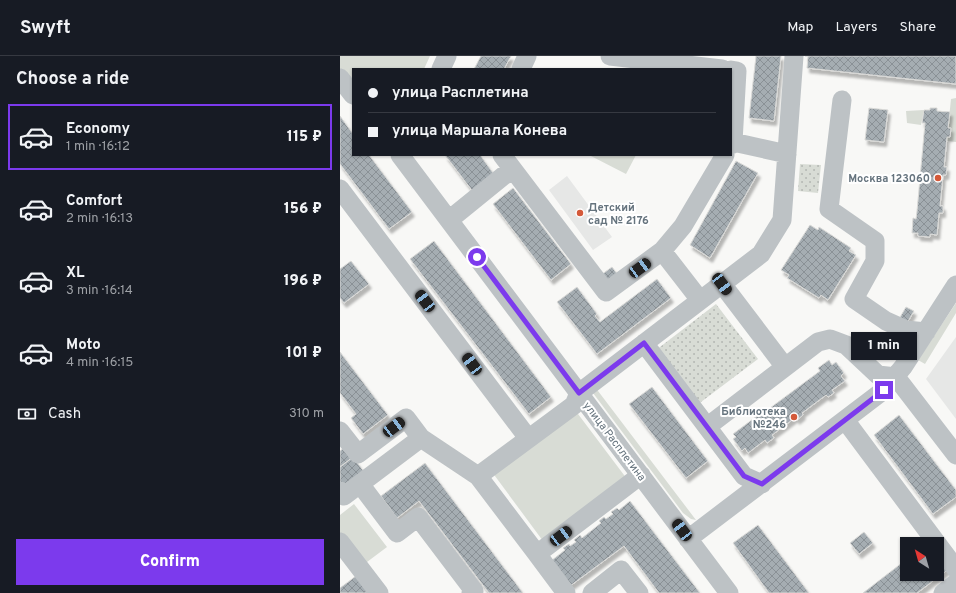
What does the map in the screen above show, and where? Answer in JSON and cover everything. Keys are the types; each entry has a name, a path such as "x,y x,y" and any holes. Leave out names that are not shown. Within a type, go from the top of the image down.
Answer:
{"street":[{"path":"441,68 447,56"},
{"path":"522,68 528,56"},
{"path":"610,56 713,68"},
{"path":"478,476 574,405 579,393 761,254 782,220 794,56"},
{"path":"732,70 737,71 732,126"},
{"path":"340,78 352,94"},
{"path":"842,100 829,209 875,240 875,261 854,299 886,321 906,330 926,332"},
{"path":"732,148 787,154"},
{"name":"улица Расплетина","path":"401,156 729,593"},
{"path":"449,220 507,162 606,292 662,251 683,226 725,156"},
{"path":"340,189 528,438"},
{"path":"662,251 700,300"},
{"path":"722,284 785,367"},
{"path":"688,539 884,390 896,376 956,285"},
{"path":"708,426 818,342 830,340 846,345 878,375 896,376 956,455"},
{"path":"644,343 708,426 744,476 762,484"},
{"path":"340,430 358,454 406,418 421,438 478,476 566,593"},
{"path":"845,420 956,569"},
{"path":"340,491 344,496 421,438"},
{"path":"538,554 640,475"},
{"path":"360,484 397,533 418,517 474,591 471,593"},
{"path":"340,542 379,593"},
{"path":"592,593 621,570 639,593"}],"shaded area":[{"path":"340,56 430,56 424,68 352,68 352,85 340,69"},
{"path":"956,98 956,142 947,141 947,137 950,137 951,129 948,128 951,99"},
{"path":"924,110 921,125 907,123 906,111"},
{"path":"591,156 635,156 626,174"},
{"path":"800,164 821,165 818,193 798,191"},
{"name":"Детский сад № 2176","path":"567,176 612,237 593,250 549,190"},
{"path":"956,303 956,313 925,364 918,360"},
{"path":"716,304 758,359 697,405 656,350"},
{"path":"956,337 956,419 926,379"},
{"path":"595,387 696,520 691,519 683,513 593,393"},
{"path":"575,410 627,479 543,541 492,472"},
{"path":"354,504 387,547 363,565 340,534 340,515"}],"building":[{"path":"481,56 511,56 505,68 475,68"},
{"path":"756,56 781,56 774,121 749,118"},
{"path":"808,56 956,56 956,84 807,68"},
{"path":"869,108 888,110 884,142 865,140"},
{"path":"930,108 937,108 937,111 950,112 948,128 951,128 950,137 947,137 944,167 947,167 946,175 943,175 940,206 943,206 943,213 939,213 937,235 930,234 930,237 918,236 918,233 912,233 913,218 916,219 917,211 925,123 922,123 924,110 930,110"},
{"path":"340,116 352,133 352,156 370,156 412,212 389,229 340,164"},
{"path":"446,156 481,156 496,177 474,193"},
{"path":"736,161 758,173 710,258 690,245"},
{"path":"513,188 571,264 551,280 493,204"},
{"path":"810,225 818,230 819,227 851,248 849,251 856,255 828,300 821,295 819,298 787,278 789,275 781,270"},
{"path":"434,241 551,397 529,414 410,259"},
{"path":"351,261 369,284 344,303 340,298 340,269"},
{"path":"612,267 618,275 607,283 601,275"},
{"path":"657,279 671,298 597,354 557,302 577,287 597,314 595,316 600,322"},
{"path":"906,307 914,311 907,323 899,319"},
{"path":"340,352 388,415 363,434 351,418 356,414 340,393"},
{"path":"829,360 832,365 836,362 844,373 841,376 845,381 832,390 834,393 828,397 826,395 802,413 803,415 797,420 796,417 772,435 774,438 767,443 765,440 748,453 745,448 742,451 733,439 736,437 733,434 820,371 818,368"},
{"path":"652,387 708,461 686,478 629,404"},
{"path":"899,415 956,490 956,497 933,514 874,435"},
{"path":"345,447 353,457 340,467 340,451"},
{"path":"353,457 365,473 343,489 340,484 340,467"},
{"path":"425,463 523,593 489,593 419,501 397,518 381,496"},
{"path":"630,501 700,593 659,593 624,546 570,586 551,561 565,550 563,548 576,542 574,540 580,535 582,538 601,523 599,521 604,517 606,519 613,514 611,512 617,508 619,510"},
{"path":"758,525 809,593 769,593 733,543"},
{"path":"864,532 873,543 859,554 850,543"},
{"path":"944,560 950,568 944,573"},
{"path":"900,564 900,581 933,581 917,593 863,593"},
{"path":"356,576 369,593 340,593 340,588"}],"place":[{"name":"Москва 123060","path":"938,178"},
{"name":"Детский сад № 2176","path":"580,213"},
{"name":"Библиотека №246","path":"794,417"}],"route":[{"path":"477,257 579,393 644,343 708,426 744,476 762,484 884,390"}]}
